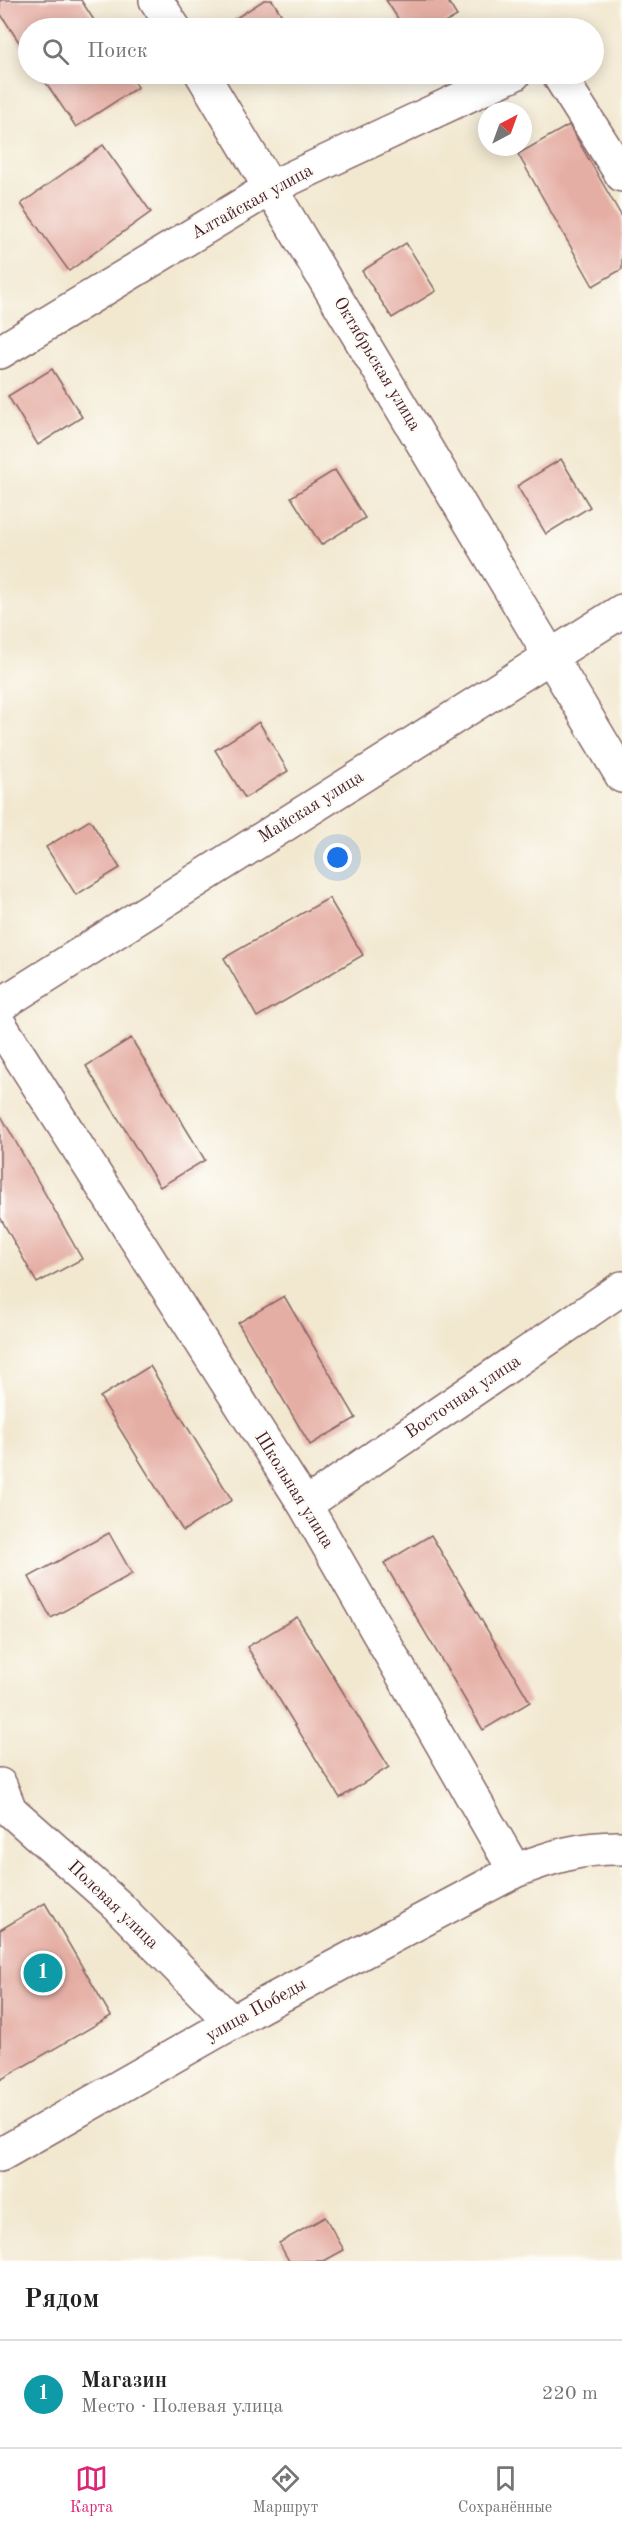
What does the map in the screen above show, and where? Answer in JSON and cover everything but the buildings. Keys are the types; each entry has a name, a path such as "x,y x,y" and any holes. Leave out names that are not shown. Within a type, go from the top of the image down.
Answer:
{"street":[{"path":"156,0 168,18"},
{"name":"Октябрьская улица","path":"208,84 551,655"},
{"name":"Алтайская улица","path":"0,352 272,187 493,84"},
{"path":"564,84 622,175"},
{"name":"Майская улица","path":"0,1005 622,611"},
{"path":"551,655 622,776"},
{"name":"Школьная улица","path":"0,1025 305,1505 515,1871"},
{"name":"Восточная улица","path":"305,1505 622,1288"},
{"name":"Полевая улица","path":"0,1785 10,1810 116,1905 232,2023"},
{"path":"515,1871 555,1855 603,1848 622,1848"},
{"name":"улица Победы","path":"0,2155 232,2023 515,1871"}],"place":[{"name":"Магазин","path":"43,1973"}]}
